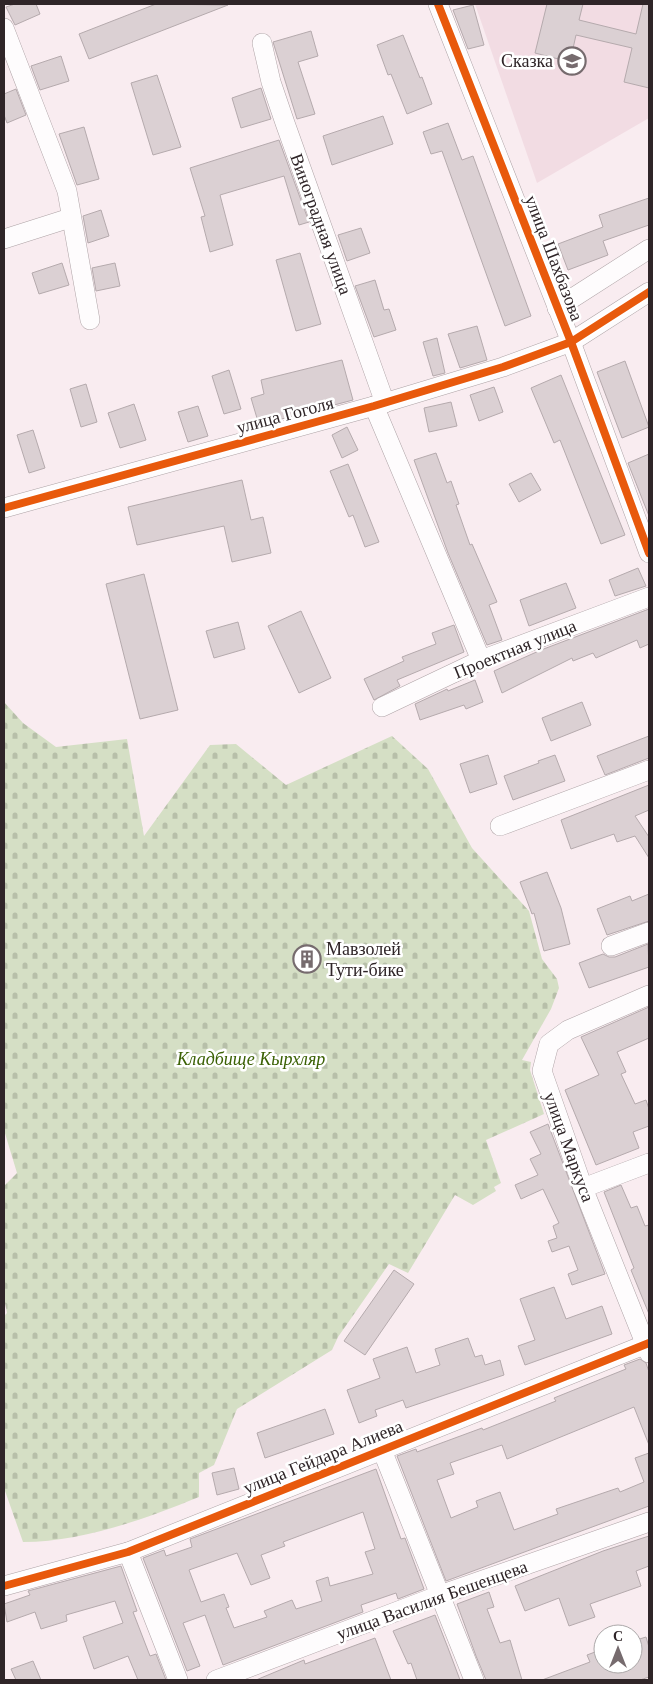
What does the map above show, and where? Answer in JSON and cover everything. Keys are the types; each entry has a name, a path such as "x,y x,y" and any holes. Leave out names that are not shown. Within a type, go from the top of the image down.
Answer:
{"street":[{"name":"улица Шахбазова","path":"438,4 571,342 649,553"},
{"path":"4,28 67,191 70,218 90,320"},
{"name":"Виноградная улица","path":"262,43 269,74 379,405 482,660"},
{"path":"4,239 70,218"},
{"path":"557,308 649,249"},
{"name":"улица Гоголя","path":"4,508 379,405 503,367 571,342 649,292"},
{"name":"Проектная улица","path":"382,707 482,660 649,597"},
{"path":"500,826 649,770"},
{"path":"611,946 649,935"},
{"name":"улица Маркуса","path":"648,1347 583,1188 542,1071 549,1044 571,1027 649,995"},
{"path":"583,1188 649,1163"},
{"name":"улица Гейдара Алиева","path":"4,1586 128,1552 382,1450 648,1347"},
{"path":"382,1450 474,1680"},
{"name":"улица Василия Бешенцева","path":"216,1680 440,1596 649,1522"},
{"path":"128,1552 178,1680"}],"shaded area":[{"name":"Сказка","path":"475,4 649,4 649,118 537,183"}],"green space":[{"name":"Кладбище Кырхляр","path":"4,702 23,723 56,747 127,739 144,836 210,745 236,744 286,785 392,736 428,769 472,848 529,911 542,959 557,979 559,988 551,1009 522,1060 531,1062 530,1070 544,1114 486,1140 501,1183 494,1187 496,1191 473,1205 455,1195 408,1273 389,1264 338,1337 332,1350 237,1409 214,1465 199,1473 199,1497 135,1521 90,1534 45,1541 23,1542 4,1488 4,1316 7,1313 4,1299 4,1186 17,1173 4,1130"}],"building":[{"path":"15,4 36,4 40,14 15,25 6,7"},
{"path":"156,4 228,5 89,59 79,34"},
{"path":"547,4 583,4 579,20 636,34 643,4 649,4 649,88 624,82 632,48 576,35 570,62 535,53"},
{"path":"473,5 484,45 468,49 453,10"},
{"path":"311,31 318,56 298,62 315,114 297,119 273,42"},
{"path":"403,35 432,104 407,114 391,74 388,75 377,45"},
{"path":"61,56 69,81 40,90 31,66"},
{"path":"157,75 181,147 153,155 131,83"},
{"path":"261,88 271,119 241,128 232,98"},
{"path":"16,89 26,115 7,123 4,115 4,94"},
{"path":"383,116 393,144 332,165 323,136"},
{"path":"448,123 462,160 473,156 531,316 505,326 442,151 431,154 423,132"},
{"path":"84,127 99,179 77,185 59,134"},
{"path":"279,140 309,222 299,225 284,176 220,195 233,245 210,252 201,217 205,216 190,168"},
{"path":"649,198 649,225 603,241 608,255 568,270 558,244 603,227 599,215"},
{"path":"101,210 109,236 88,243 83,216"},
{"path":"361,228 370,253 347,261 338,235"},
{"path":"300,253 321,324 296,331 276,260"},
{"path":"62,263 69,285 39,294 32,273"},
{"path":"115,263 120,286 96,291 92,268"},
{"path":"375,280 384,310 389,309 396,330 374,337 355,286"},
{"path":"477,326 487,360 460,368 448,334"},
{"path":"437,338 445,373 433,376 423,342"},
{"path":"342,360 353,400 259,425 251,398 264,394 261,380"},
{"path":"625,361 649,427 622,438 597,372"},
{"path":"229,370 241,409 224,414 212,376"},
{"path":"561,375 625,535 601,544 560,440 554,443 531,388"},
{"path":"86,384 97,422 81,427 70,389"},
{"path":"494,387 503,412 479,421 470,395"},
{"path":"451,402 457,426 429,432 424,408"},
{"path":"134,404 146,440 120,448 108,413"},
{"path":"198,406 208,436 188,442 178,412"},
{"path":"347,427 358,450 342,458 332,435"},
{"path":"33,430 45,468 29,473 17,435"},
{"path":"436,453 447,483 451,481 459,504 456,505 470,545 472,544 497,602 489,605 502,640 487,645 448,553 414,460"},
{"path":"649,454 649,516 628,463"},
{"path":"348,464 379,542 365,547 353,515 349,517 330,471"},
{"path":"531,473 541,490 519,502 509,484"},
{"path":"242,480 251,520 263,517 271,553 232,562 224,526 137,545 128,507"},
{"path":"638,568 646,586 615,596 609,580"},
{"path":"144,574 178,710 140,719 106,584"},
{"path":"566,583 576,608 529,626 520,600"},
{"path":"649,609 649,644 640,648 637,640 596,658 593,653 573,661 572,658 502,693 494,671 541,650"},
{"path":"301,611 331,678 299,693 268,626"},
{"path":"238,622 245,649 214,658 206,631"},
{"path":"454,625 464,652 397,680 400,686 374,700 364,679 404,661 402,657 436,644 432,633"},
{"path":"475,680 483,702 466,709 464,705 420,720 415,704 447,689 448,691"},
{"path":"582,702 591,725 551,741 542,718"},
{"path":"649,736 649,758 605,775 597,756"},
{"path":"488,755 497,784 470,793 460,764"},
{"path":"555,755 565,781 513,800 504,776"},
{"path":"649,785 649,810 635,816 649,837 649,858 635,836 617,842 614,834 571,849 561,820"},
{"path":"547,872 561,908 570,944 544,951 534,913 532,914 520,882"},
{"path":"649,894 649,921 607,935 597,909 630,896 632,901"},
{"path":"648,944 649,967 589,988 579,963 603,954 615,957"},
{"name":"Мавзолей Тути-бике","path":"307,947 316,950 319,959 316,968 307,971 298,968 295,959 298,950"},
{"path":"649,1007 649,1038 617,1052 626,1072 621,1074 635,1104 646,1100 649,1109 649,1126 633,1132 639,1148 596,1165 565,1090 599,1075 581,1037"},
{"path":"548,1124 605,1274 572,1285 568,1274 578,1270 569,1246 552,1252 548,1241 557,1238 553,1226 559,1223 543,1189 521,1199 515,1185 538,1175 530,1159 541,1154 530,1132"},
{"path":"621,1185 631,1208 637,1206 645,1226 649,1225 649,1314 631,1270 634,1268 604,1192"},
{"path":"394,1270 414,1284 365,1355 344,1341"},
{"path":"554,1287 566,1319 602,1306 612,1334 525,1365 518,1346 535,1340 520,1299"},
{"path":"468,1338 475,1357 482,1355 485,1365 500,1360 504,1375 406,1408 403,1400 375,1410 377,1416 359,1423 347,1390 380,1378 373,1359 407,1347 416,1373 440,1365 435,1349"},
{"path":"640,1359 646,1363 649,1372 649,1445 634,1407 507,1459 502,1445 450,1463 454,1474 437,1480 451,1518 478,1507 476,1501 500,1492 514,1530 558,1514 556,1509 618,1488 620,1492 644,1482 635,1458 649,1453 649,1506 446,1581 397,1456 416,1449 417,1452 482,1428 483,1430 556,1401 554,1398 626,1369 624,1365"},
{"path":"325,1409 334,1434 265,1458 257,1433"},
{"path":"234,1468 239,1489 217,1495 212,1473"},
{"path":"376,1469 401,1539 405,1538 424,1589 398,1599 396,1593 361,1605 363,1612 223,1665 205,1615 183,1623 200,1666 187,1671 143,1558 164,1550 166,1556 192,1547 190,1539","holes":["363,1512 375,1549 365,1552 373,1574 330,1586 328,1577 316,1581 322,1601 296,1609 292,1600 264,1611 267,1617 234,1628 226,1608 229,1607 224,1594 201,1602 189,1570 237,1553 251,1585 270,1578 261,1555 285,1546 283,1542"]},
{"path":"649,1536 649,1566 636,1571 641,1586 590,1604 595,1617 569,1626 559,1598 525,1611 515,1586 603,1551"},
{"path":"121,1566 137,1611 133,1612 150,1656 156,1654 166,1680 138,1680 128,1656 94,1669 83,1637 123,1623 115,1601 66,1615 67,1621 41,1629 35,1612 7,1622 4,1604 30,1595 28,1591"},
{"path":"489,1592 494,1607 487,1609 500,1643 510,1640 522,1680 486,1680 476,1656 457,1604"},
{"path":"435,1615 460,1680 417,1680 411,1663 408,1664 393,1631"},
{"path":"646,1637 649,1647 649,1677 640,1680 542,1680 590,1662 587,1655 593,1653 593,1674 643,1674 643,1638"},
{"path":"375,1638 391,1680 256,1680 304,1660 305,1664"},
{"path":"33,1661 41,1680 16,1680 11,1669"}],"cycle path":[{"path":"438,4 571,342 649,553"},
{"path":"4,508 374,406 503,367 571,342 649,292"},
{"path":"4,1586 128,1552 649,1343"}],"place":[{"name":"Сказка","path":"572,61"},
{"name":"Мавзолей Тути-бике","path":"307,959"}]}
